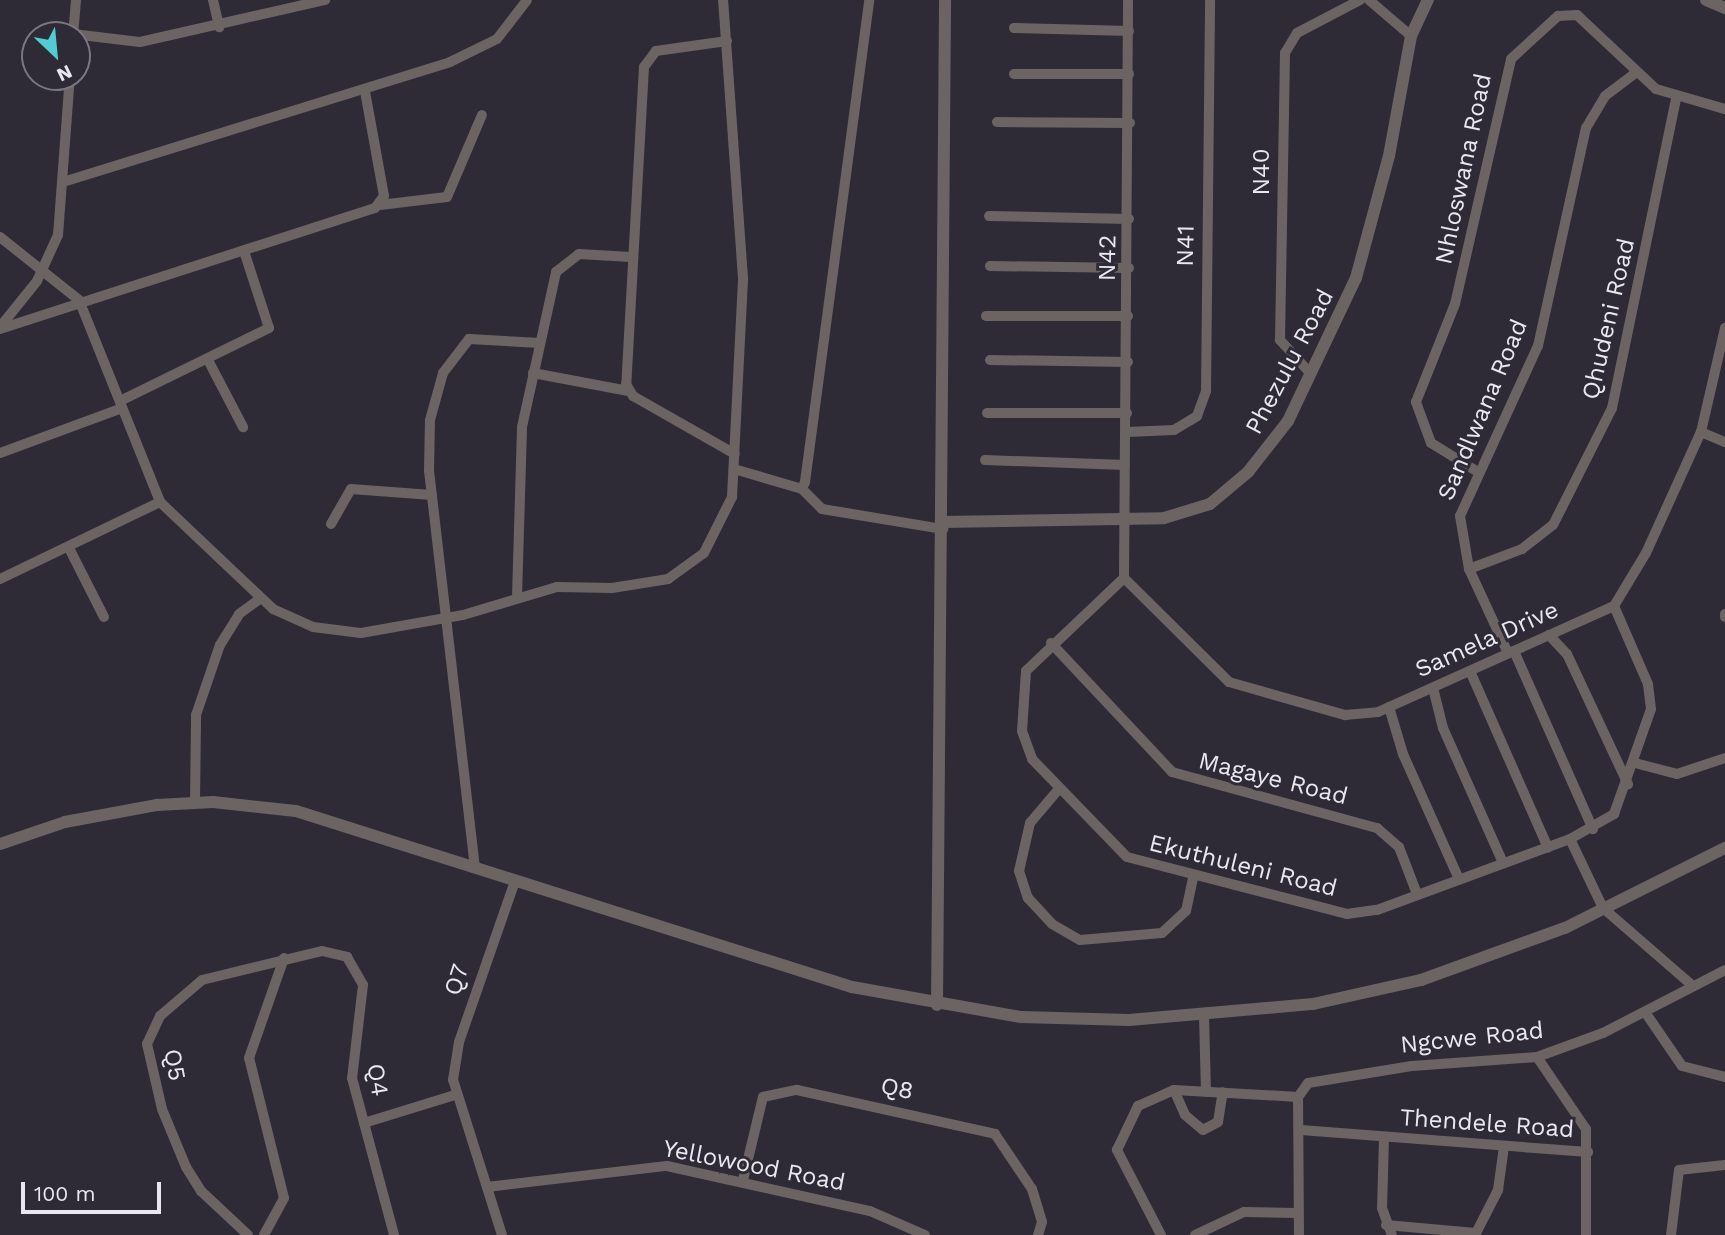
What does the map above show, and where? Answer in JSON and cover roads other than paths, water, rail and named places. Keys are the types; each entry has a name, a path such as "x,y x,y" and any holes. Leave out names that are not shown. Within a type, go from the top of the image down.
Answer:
{"street":[{"path":"74,21 76,0"},
{"path":"213,0 219,27"},
{"path":"91,36 140,42 219,27 325,0"},
{"path":"63,182 365,91 481,48 497,39 527,0"},
{"path":"0,237 44,266 79,300 160,502 260,599 293,619 339,633 450,617 557,587 646,584 683,571 705,553 724,521 734,468 743,278 723,0"},
{"path":"802,489 869,0"},
{"path":"937,1005 946,0"},
{"name":"N42","path":"1121,517 1127,432 1128,362 1128,0"},
{"name":"N41","path":"1127,432 1174,430 1196,415 1206,391 1210,0"},
{"name":"N40","path":"1310,373 1280,340 1285,53 1297,33 1360,0"},
{"path":"1369,0 1411,36"},
{"name":"Phezulu Road","path":"943,526 1180,515 1225,494 1282,431 1365,253 1411,36 1428,0"},
{"path":"1706,0 1725,8"},
{"name":"Nhloswana Road","path":"1478,472 1431,443 1416,402 1455,304 1504,75 1522,43 1568,13 1586,19 1636,73 1676,100 1725,109"},
{"path":"1014,28 1129,31"},
{"path":"628,391 631,257 647,58 663,49 727,41"},
{"name":"Sandlwana Road","path":"1593,829 1511,652 1469,569 1460,516 1538,346 1586,128 1605,96 1636,73"},
{"path":"1014,74 1129,74"},
{"path":"0,328 44,266 58,235 69,91"},
{"path":"365,91 384,196 380,205"},
{"name":"Qhudeni Road","path":"1469,569 1522,550 1553,525 1612,408 1676,100"},
{"path":"0,328 79,300 244,251 380,205 447,197 482,115"},
{"path":"997,122 1130,123"},
{"path":"989,216 1129,219"},
{"path":"0,453 121,405 269,328 244,251"},
{"path":"517,597 522,427 540,343 562,262 579,254 631,257"},
{"path":"990,266 1129,268"},
{"path":"986,316 1128,316"},
{"path":"1614,606 1647,552 1701,432 1725,328"},
{"path":"475,868 450,617 432,495 430,420 443,373 458,348 484,336 540,343"},
{"path":"208,359 243,427"},
{"path":"990,360 1128,362"},
{"path":"533,373 628,391 735,454"},
{"path":"987,413 1127,413"},
{"path":"1701,432 1725,442"},
{"path":"985,460 1125,465"},
{"path":"734,468 802,489 822,509 943,526"},
{"path":"331,524 351,489 432,495"},
{"path":"0,579 70,550 160,502"},
{"path":"1121,517 1124,578"},
{"path":"70,550 104,617"},
{"name":"Samela Drive","path":"1124,578 1229,682 1345,715 1389,707 1614,606"},
{"name":"Ekuthuleni Road","path":"1124,578 1051,643 1026,671 1021,708 1025,744 1058,790 1116,851 1193,878 1347,914 1417,894 1548,848 1593,829 1614,814 1635,763 1650,696 1614,606"},
{"path":"195,803 196,715 220,645 239,614 260,599"},
{"path":"1549,635 1567,654 1628,784"},
{"name":"Magaye Road","path":"1051,643 1172,772 1377,828 1399,847 1417,894"},
{"path":"1470,671 1548,848"},
{"path":"1433,688 1443,728 1503,863"},
{"path":"1389,707 1403,754 1459,879"},
{"path":"1635,763 1677,774 1725,758"},
{"path":"1058,790 1030,823 1019,871 1028,898 1052,925 1080,940 1162,933 1186,911 1193,878"},
{"path":"0,844 65,822 195,803 319,816 807,975 937,1005 1021,1017 1204,1016 1313,1004 1421,980 1511,950 1725,848"},
{"path":"1570,839 1603,908 1693,986"},
{"name":"Q7","path":"454,1095 459,1042 515,881"},
{"name":"Q4","path":"284,958 331,951 347,957 359,974 364,1008 351,1069 394,1235"},
{"path":"264,1235 284,1198 248,1058 284,958"},
{"name":"Q5","path":"248,1235 201,1191 186,1167 162,1109 147,1044 172,1003 202,980 284,958"},
{"name":"Ngcwe Road","path":"1298,1097 1308,1083 1335,1076 1537,1057 1645,1012 1725,970"},
{"path":"1645,1012 1682,1066 1725,1077"},
{"path":"1204,1016 1206,1091"},
{"path":"1537,1057 1579,1112 1588,1152"},
{"name":"Q8","path":"743,1180 763,1097 797,1090 995,1134 1032,1189 1042,1222 1038,1235"},
{"path":"1174,1090 1185,1115 1203,1130 1218,1122 1223,1093"},
{"path":"1161,1235 1117,1150 1130,1116 1149,1097 1174,1090 1298,1097 1301,1130 1295,1213 1299,1235"},
{"path":"364,1123 454,1095 502,1235"},
{"name":"Thendele Road","path":"1301,1130 1588,1152 1586,1235"},
{"path":"1384,1138 1386,1225 1392,1235"},
{"path":"1386,1225 1475,1234 1498,1190 1504,1147"},
{"path":"1671,1235 1679,1170 1725,1165"},
{"name":"Yellowood Road","path":"487,1186 642,1166 743,1180 870,1211 925,1235"},
{"path":"1195,1235 1244,1212 1295,1213"}]}
